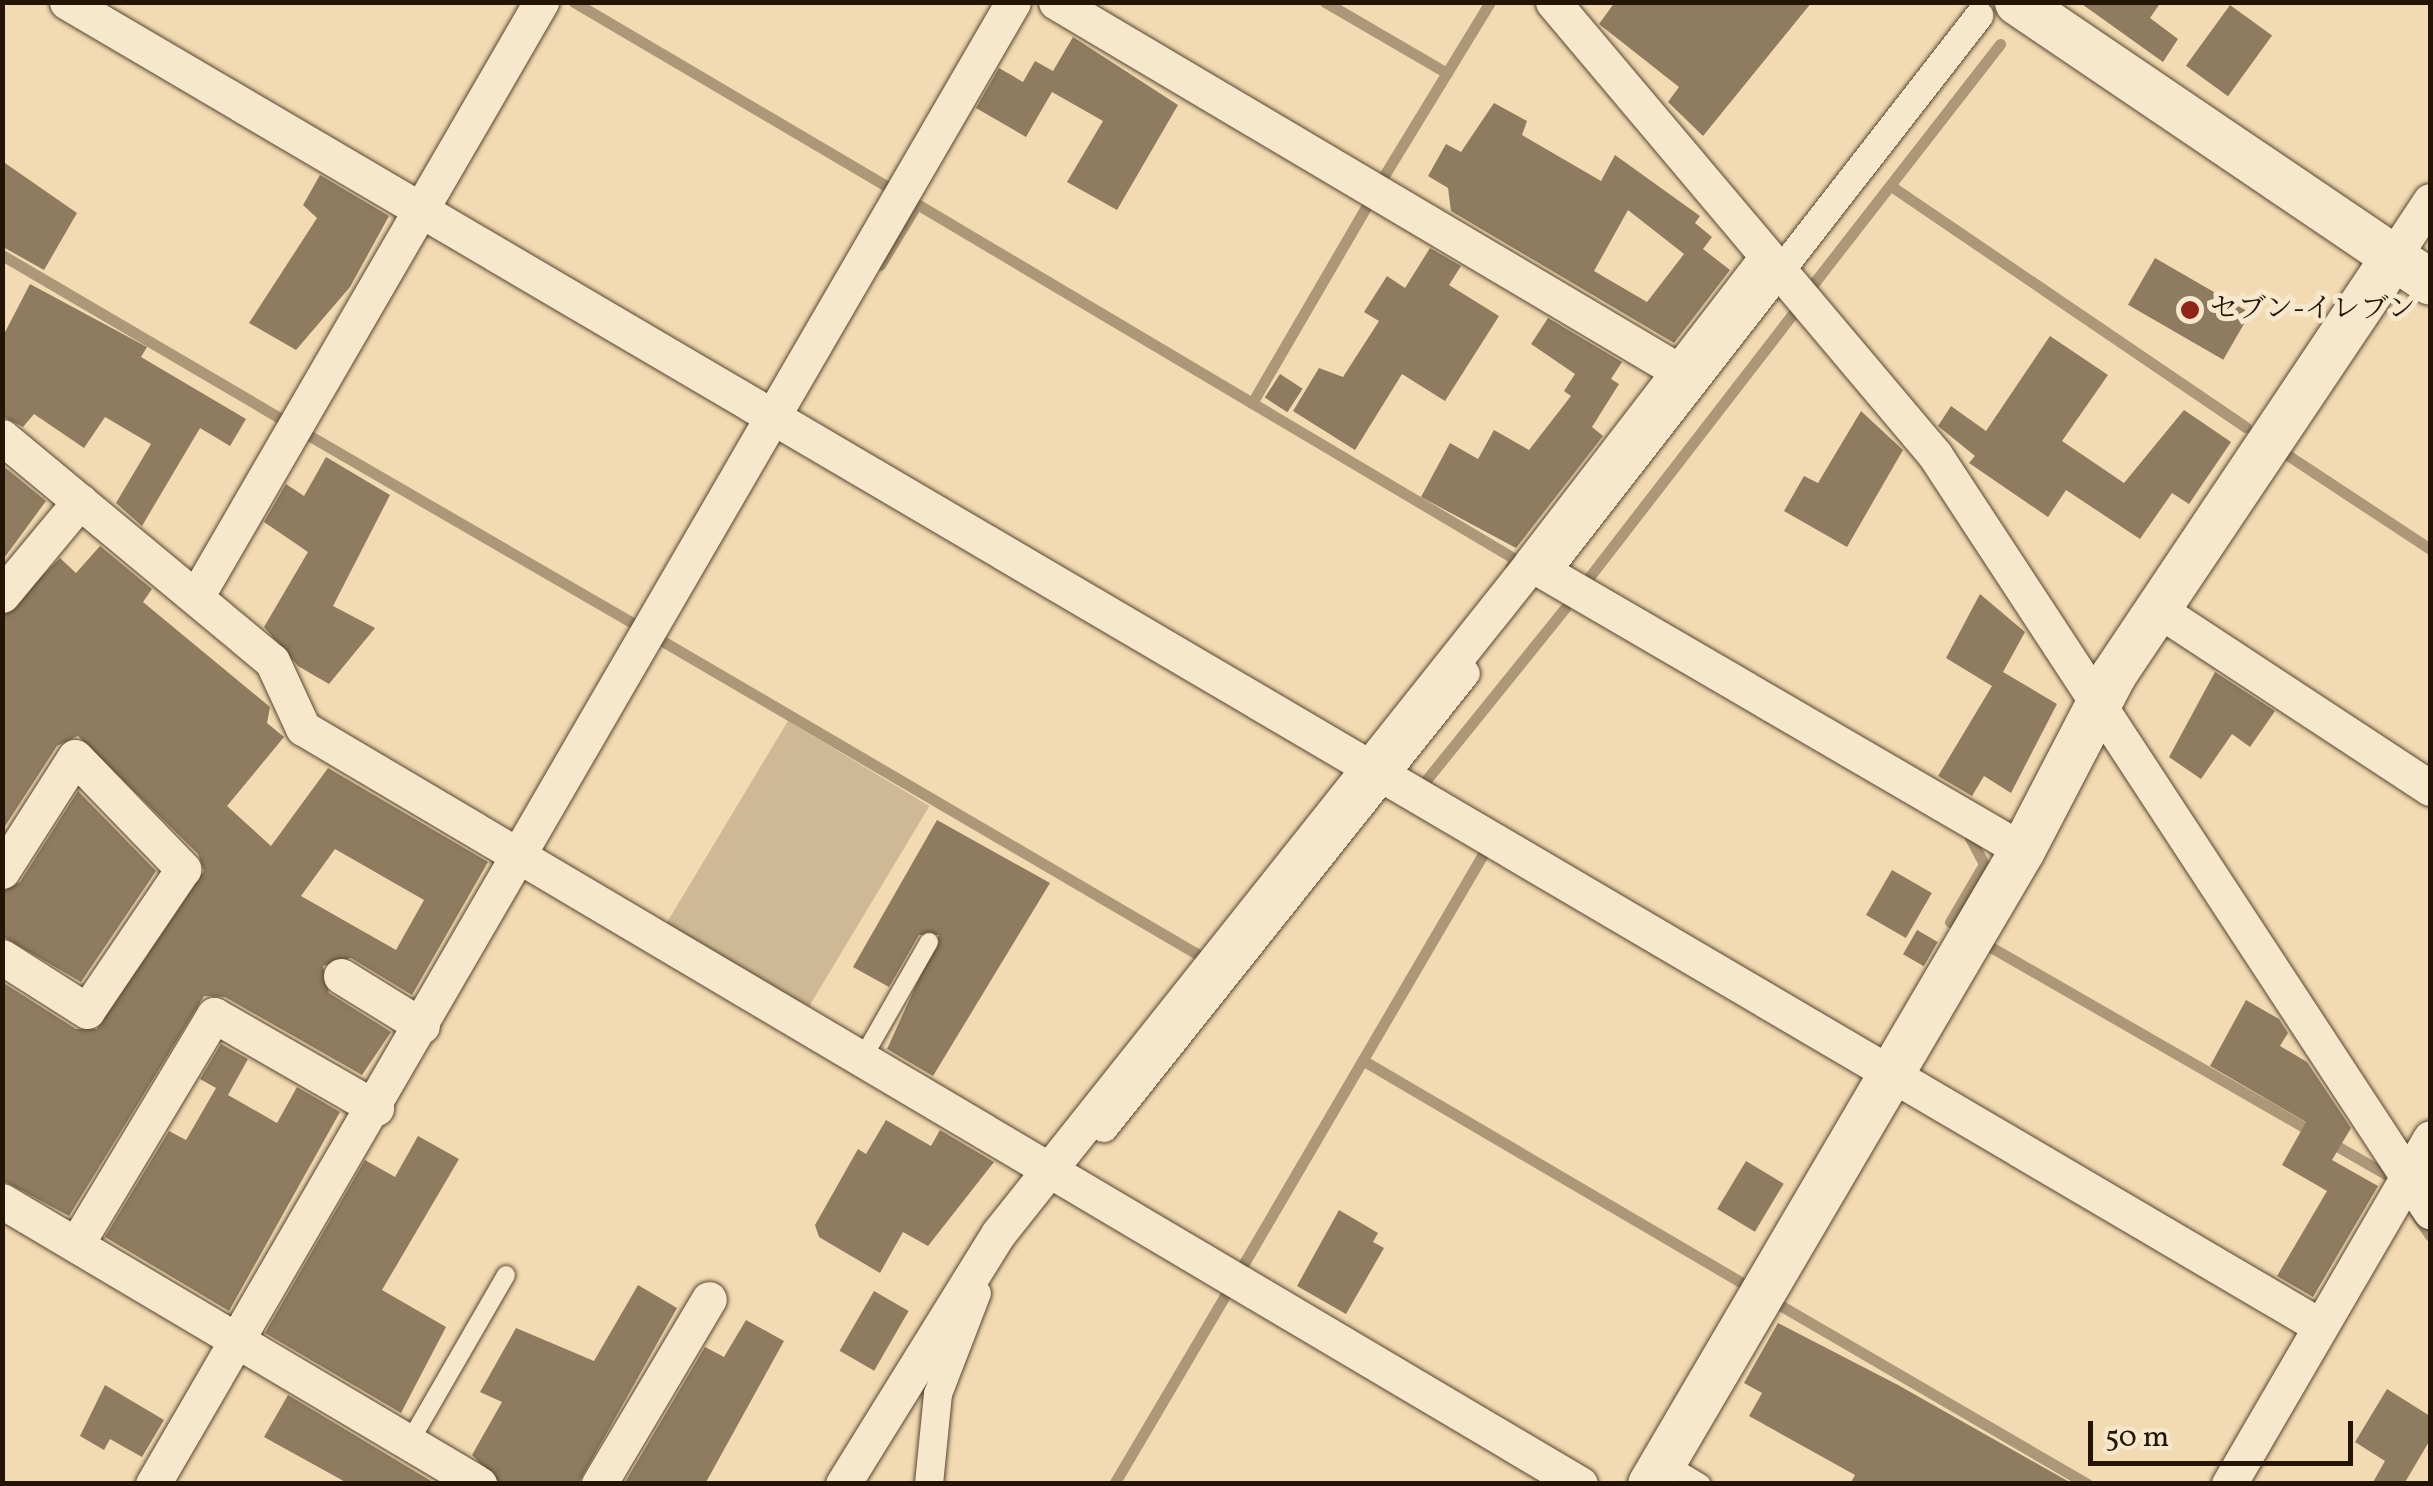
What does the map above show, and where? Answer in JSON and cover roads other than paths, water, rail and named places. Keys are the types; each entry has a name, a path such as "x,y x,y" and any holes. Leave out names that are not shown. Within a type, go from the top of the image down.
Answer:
{"street":[{"path":"67,2 1890,1079 2320,1326"},
{"path":"196,597 541,2"},
{"path":"152,1484 376,1108 1014,2"},
{"path":"1056,2 1677,370"},
{"path":"1553,2 1934,455 2430,1211"},
{"path":"1538,568 1677,370 1998,9 2430,282"},
{"path":"1657,1472 1890,1079 2156,608 2430,201"},
{"path":"843,1484 946,1309 1058,1175 1376,774 1774,264"},
{"path":"2,437 281,672 303,728 1580,1484"},
{"path":"2,595 80,501"},
{"path":"1538,568 2022,850"},
{"path":"2156,608 2430,788"},
{"path":"2,871 75,756 183,870 86,1011 2,957"},
{"path":"341,976 422,1026"},
{"path":"77,1244 214,1015 376,1108"},
{"path":"2229,1484 2430,1138"},
{"path":"929,1484 938,1394 972,1301 1058,1175"},
{"path":"2,1201 479,1484"},
{"path":"599,1484 709,1299"}],"lane":[{"path":"862,1058 929,942"},
{"path":"409,1443 506,1275"},
{"path":"1657,1472 1702,1484"}],"waterway":[{"path":"574,2 888,187"},
{"path":"1325,2 1447,73"},
{"path":"1382,179 1490,2"},
{"path":"1814,283 2000,44"},
{"path":"1891,186 2246,427"},
{"path":"1252,403 1369,202"},
{"path":"880,265 917,204 1515,559 1510,568"},
{"path":"2,255 285,421"},
{"path":"1587,580 1792,315"},
{"path":"310,436 633,623"},
{"path":"2286,454 2430,549"},
{"path":"1432,789 1423,784 1565,608"},
{"path":"659,639 1204,958"},
{"path":"1950,922 1984,864 1970,838"},
{"path":"1240,1270 1484,852"},
{"path":"1989,946 2389,1176"},
{"path":"1364,1061 1741,1282"},
{"path":"2416,1215 2430,1236"},
{"path":"1114,1484 1230,1287"},
{"path":"1778,1304 2087,1484"}],"place":[{"name":"セブン-イレブン","path":"2190,310"}]}
